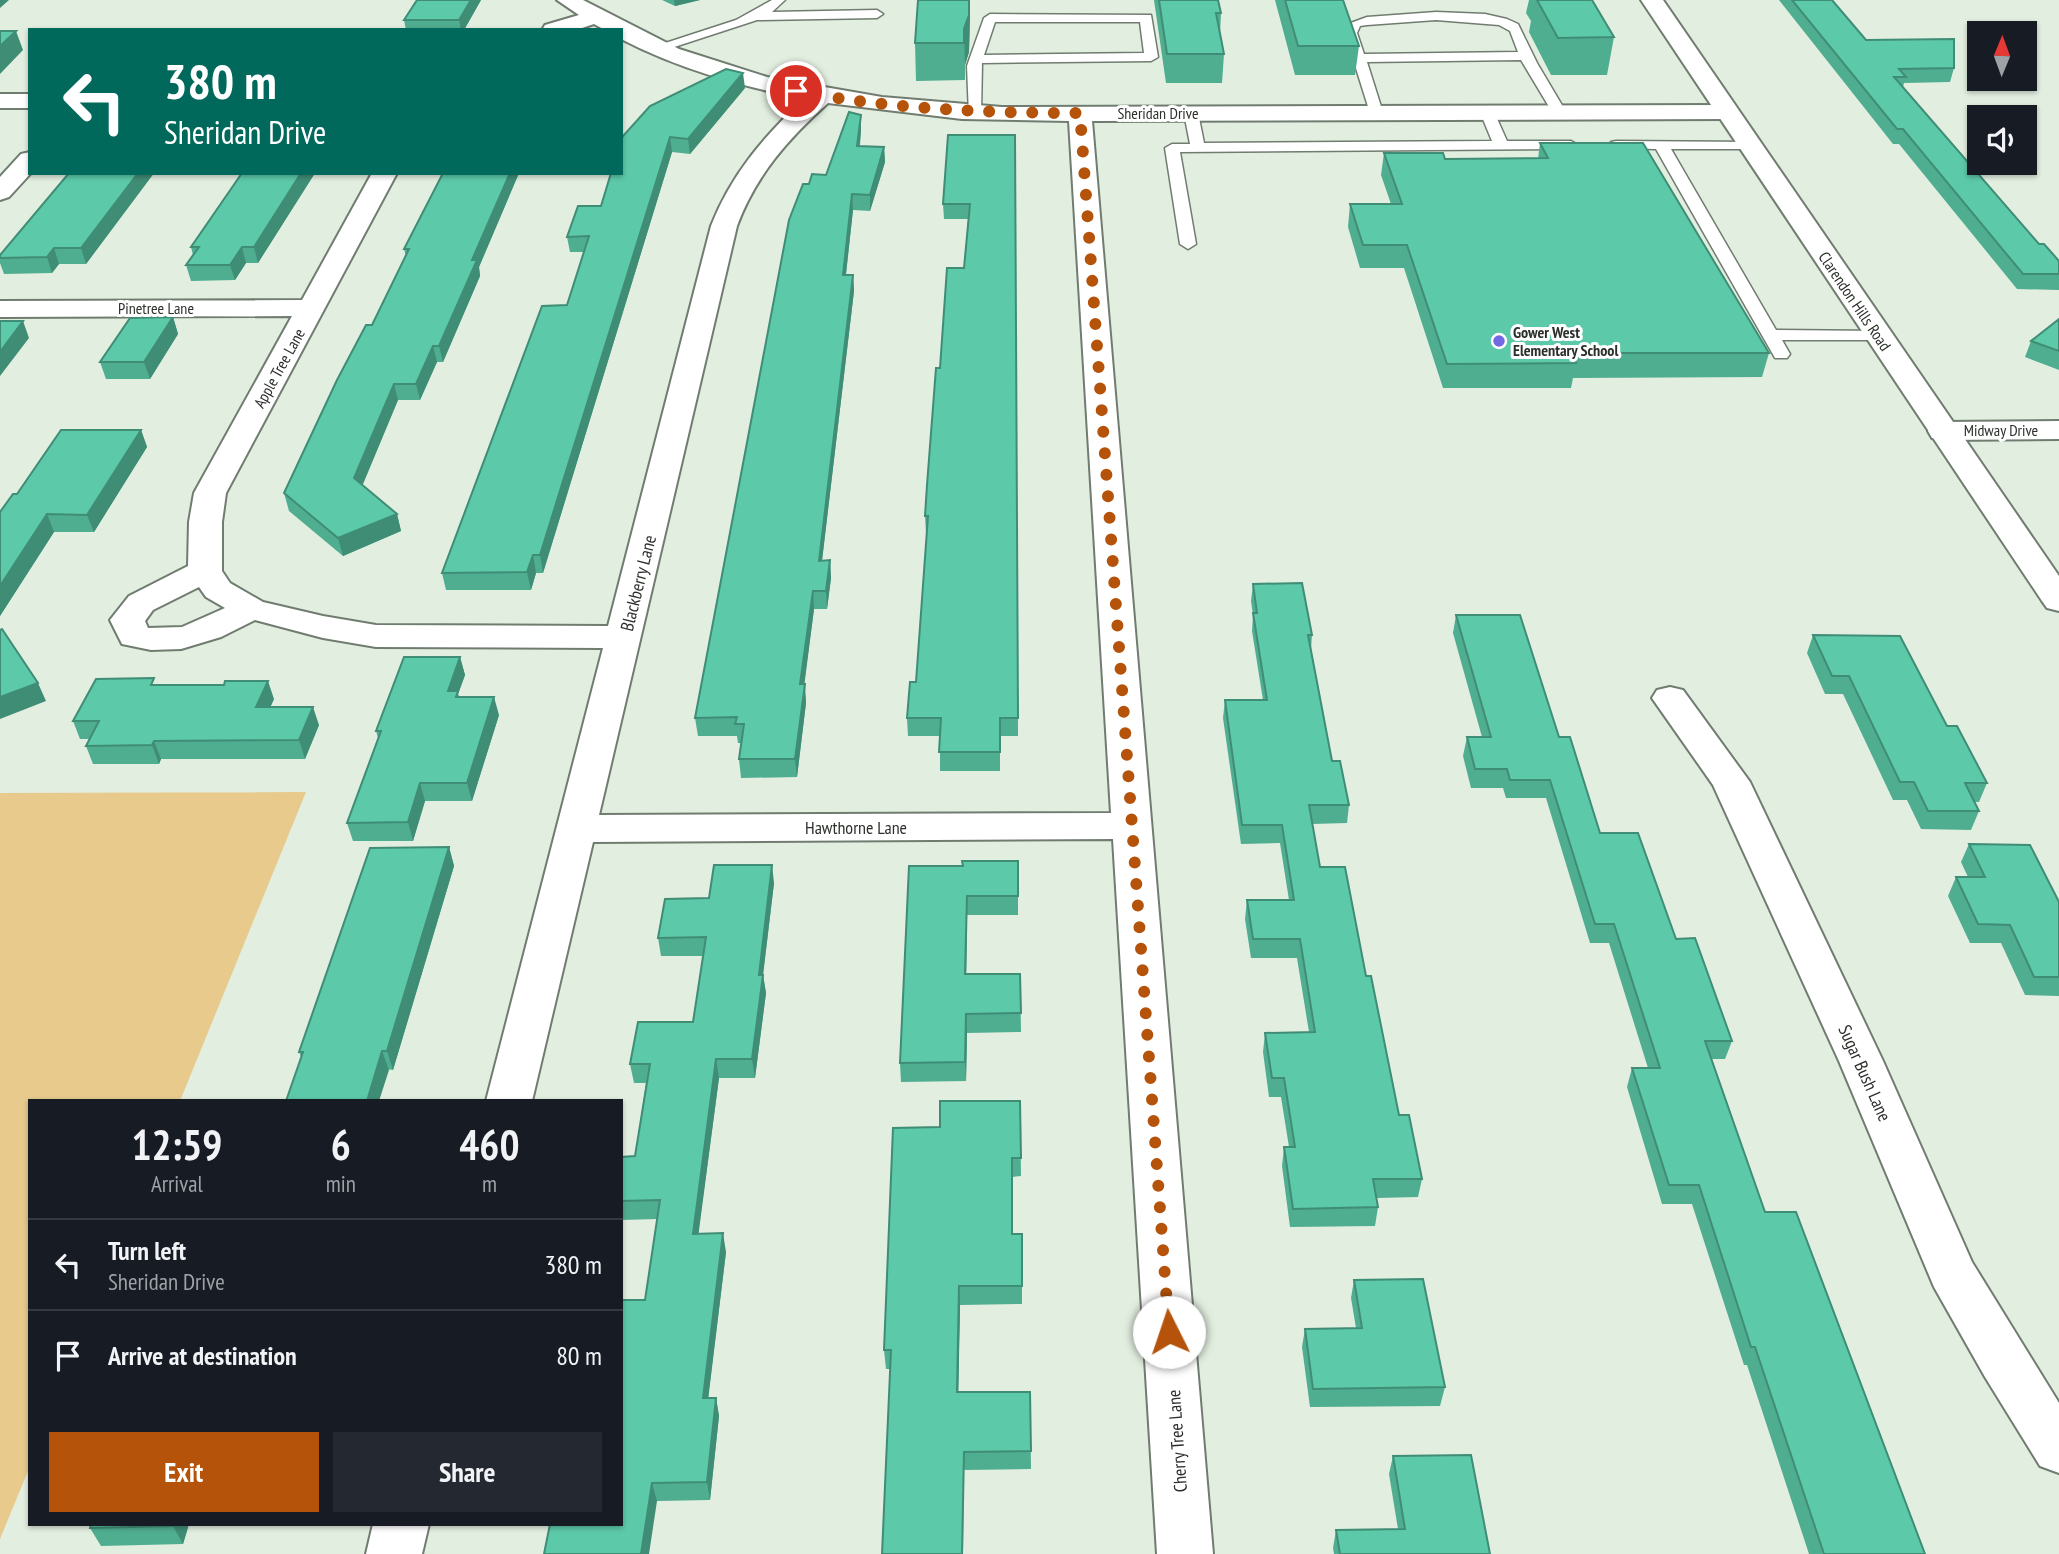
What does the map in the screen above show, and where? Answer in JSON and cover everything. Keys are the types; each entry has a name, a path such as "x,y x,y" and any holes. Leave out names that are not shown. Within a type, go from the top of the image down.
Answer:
{"street":[{"name":"Sheridan Drive","path":"568,0 620,28"},
{"name":"Clarendon Hills Road","path":"1652,0 2059,601"},
{"path":"559,28 597,16"},
{"name":"Sheridan Drive","path":"623,30 657,48 737,76 822,96 896,106 974,112 1727,112"},
{"name":"Blackberry Lane","path":"510,1099 731,204 758,158 822,96"},
{"path":"0,102 28,101"},
{"name":"Cherry Tree Lane","path":"1080,113 1185,1554"},
{"path":"0,192 28,161"},
{"name":"Apple Tree Lane","path":"205,571 208,542 206,509 210,493 384,175"},
{"name":"Pinetree Lane","path":"0,309 312,307"},
{"name":"Midway Drive","path":"1943,431 2059,430"},
{"path":"251,609 195,636 156,641 134,636 127,620 141,603 205,571 218,590 251,609 323,627 376,636 625,637"},
{"name":"Sugar Bush Lane","path":"1670,698 1731,782 1861,1061 1952,1272 2003,1361 2059,1449"},
{"name":"Hawthorne Lane","path":"578,829 1133,825"},
{"path":"394,1554 401,1526"}],"lane":[{"path":"657,48 755,18 773,8 779,0"},
{"path":"755,18 806,14 877,14"},
{"path":"1376,113 1351,33 1354,24 1364,20 1395,17 1479,16 1500,19 1513,26 1526,56 1559,112"},
{"path":"974,112 974,66 990,18 1146,18 1151,57 977,59"},
{"path":"1359,58 1526,56"},
{"path":"1487,112 1502,145"},
{"path":"1191,113 1198,147"},
{"path":"1661,145 1781,354"},
{"path":"1188,244 1172,148 1749,145"},
{"path":"1770,335 1879,336"}],"shaded area":[{"path":"306,792 181,1099 28,1099 28,1471 0,1539 0,793"}],"building":[{"path":"417,0 471,0 459,20 404,20"},
{"path":"918,0 969,0 964,43 915,43"},
{"path":"1159,0 1218,0 1221,13 1216,13 1224,54 1167,54"},
{"path":"1285,0 1343,0 1359,46 1298,46"},
{"path":"1537,0 1592,0 1614,37 1558,38"},
{"path":"1792,0 1832,0 1866,40 1954,39 1954,68 1899,69 1906,77 1894,77 1967,161 1967,175 1979,175 2039,244 2044,244 2059,261 2059,274 2023,274 1903,129 1897,129"},
{"path":"0,31 16,31 0,46"},
{"path":"726,69 743,73 688,139 670,137 540,555 533,555 527,572 442,573 542,306 567,305 589,236 567,237 578,206 601,206 610,175 623,175 623,136 650,106"},
{"path":"849,112 861,115 857,146 884,147 870,195 852,194 843,275 853,275 819,561 830,560 826,591 813,591 800,684 805,684 795,759 739,759 744,724 735,724 737,717 695,718 789,220 803,184 809,184 812,174 826,175"},
{"path":"948,135 1015,135 1018,718 1000,718 1000,752 939,752 941,718 907,718 910,682 916,682 928,516 925,516 927,485 936,368 940,368 947,268 964,268 970,204 943,204"},
{"name":"Gower West Elementary School","path":"1540,143 1643,143 1769,353 1571,353 1576,363 1447,364 1407,245 1363,245 1350,204 1402,204 1384,153 1443,153 1445,159 1548,158"},
{"path":"67,175 136,175 81,248 54,248 47,257 0,258"},
{"path":"241,175 300,175 254,247 242,247 230,265 186,265 199,247 191,247"},
{"path":"442,175 509,175 472,260 477,260 439,346 433,346 416,384 394,384 354,478 397,514 338,538 284,493 337,380 366,325 372,325 409,249 404,249"},
{"path":"173,317 144,362 100,362 130,318"},
{"path":"2059,319 2059,351 2031,341"},
{"path":"0,321 23,321 0,352"},
{"path":"61,430 141,430 87,515 47,514 0,586 0,512 13,494 17,494"},
{"path":"1302,583 1312,635 1308,635 1332,761 1340,761 1349,805 1309,805 1320,867 1345,867 1366,976 1371,976 1399,1115 1409,1115 1422,1179 1373,1179 1378,1207 1293,1209 1284,1147 1295,1147 1284,1078 1272,1078 1265,1033 1315,1032 1300,939 1253,939 1247,900 1294,900 1282,825 1242,825 1225,700 1267,700 1253,613 1257,613 1253,584"},
{"path":"1456,615 1520,615 1559,737 1570,737 1600,833 1638,833 1676,939 1695,938 1732,1041 1705,1041 1765,1212 1796,1212 1925,1554 1824,1554 1755,1347 1751,1347 1699,1185 1669,1185 1632,1068 1660,1068 1614,924 1595,924 1550,780 1510,780 1507,769 1475,769 1467,737 1491,737"},
{"path":"2,629 38,683 0,697 0,630"},
{"path":"1813,635 1900,636 1947,726 1957,726 1987,783 1965,783 1979,811 1928,811 1914,782 1900,782 1849,676 1832,676"},
{"path":"404,657 460,657 448,691 458,691 456,697 494,697 467,783 420,783 408,822 347,823 381,731 376,731"},
{"path":"154,678 151,685 224,685 225,681 268,681 256,707 313,707 299,740 154,741 152,745 86,746 99,721 73,721 96,679"},
{"path":"1969,844 2030,845 2059,902 2059,977 2034,977 2010,925 1978,924 1956,877 1985,877"},
{"path":"449,847 387,1051 382,1051 368,1099 287,1099 303,1052 299,1052 370,848"},
{"path":"962,861 1018,861 1018,896 967,896 965,974 1020,974 1021,1013 966,1014 965,1062 900,1063 909,866 963,866"},
{"path":"714,865 772,865 759,975 763,975 752,1059 716,1059 693,1234 723,1233 703,1398 716,1398 707,1482 652,1483 641,1554 544,1554 550,1526 623,1526 623,1300 645,1300 660,1200 623,1201 623,1157 635,1156 650,1064 630,1064 638,1022 693,1022 706,937 658,938 665,899 709,898"},
{"path":"940,1101 1020,1101 1021,1158 1012,1158 1012,1234 1022,1234 1022,1286 959,1286 957,1392 1030,1392 1031,1451 964,1452 962,1554 882,1554 891,1350 884,1350 893,1128 940,1127"},
{"path":"1423,1279 1445,1387 1313,1389 1305,1329 1362,1328 1354,1280"},
{"path":"1471,1455 1490,1554 1340,1554 1336,1530 1405,1529 1393,1456"},
{"path":"90,1526 173,1526 90,1528"}],"place":[{"name":"Gower West Elementary School","path":"1499,341"}],"route":[{"path":"796,91 869,103 948,111 1002,114 1080,113 1169,1332"}]}
